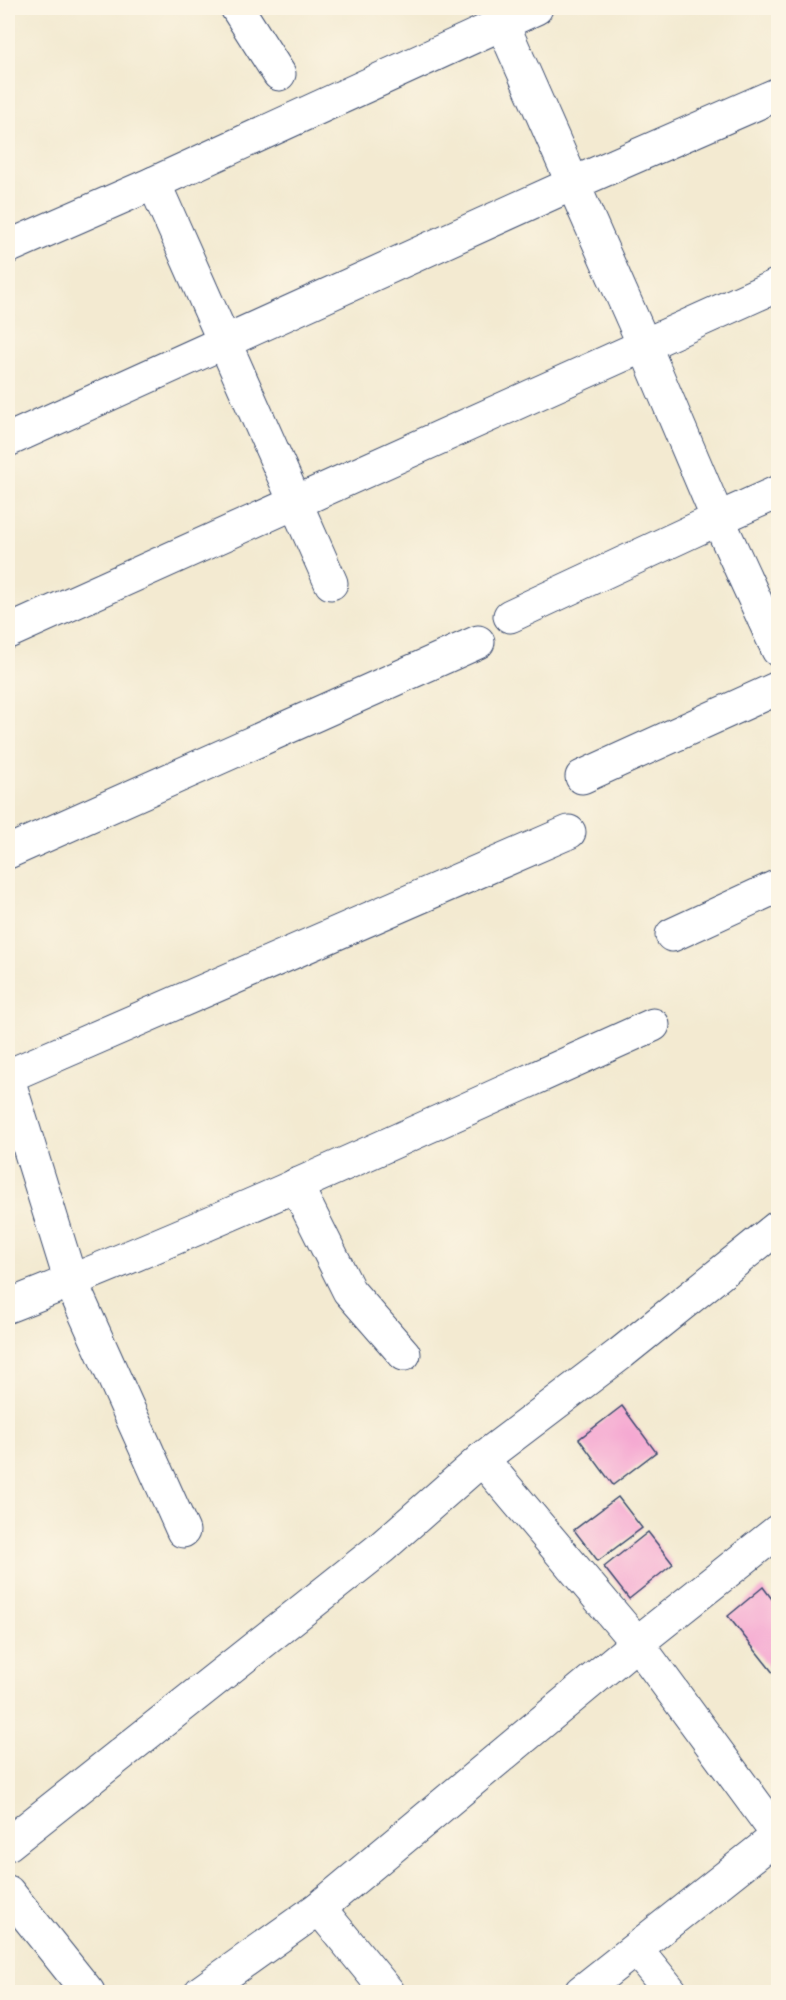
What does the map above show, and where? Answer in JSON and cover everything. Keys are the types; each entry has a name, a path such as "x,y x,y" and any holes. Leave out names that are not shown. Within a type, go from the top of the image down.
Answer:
{"street":[{"path":"237,8 279,74"},
{"path":"8,247 154,183 536,8"},
{"path":"502,23 718,519 778,650"},
{"path":"8,440 572,184 778,94"},
{"path":"154,183 331,583"},
{"path":"8,632 645,347 778,285"},
{"path":"510,616 778,492"},
{"path":"8,852 478,642"},
{"path":"582,777 778,688"},
{"path":"183,1531 71,1282 8,1077 569,832"},
{"path":"672,935 778,886"},
{"path":"8,1306 71,1282 296,1185 652,1025"},
{"path":"296,1185 349,1291 404,1354"},
{"path":"8,1844 381,1548 482,1459 620,1354 778,1227"},
{"path":"482,1459 637,1643 778,1835 580,1992"},
{"path":"201,1992 319,1908 637,1643 778,1531"},
{"path":"8,1892 88,1992"},
{"path":"319,1908 388,1992"},
{"path":"636,1948 671,1992"}],"building":[{"path":"622,1406 656,1452 613,1485 579,1439"},
{"path":"618,1497 642,1528 598,1561 574,1530"},
{"path":"648,1532 673,1564 629,1599 604,1567"},
{"path":"763,1587 778,1607 778,1679 728,1616"}]}
